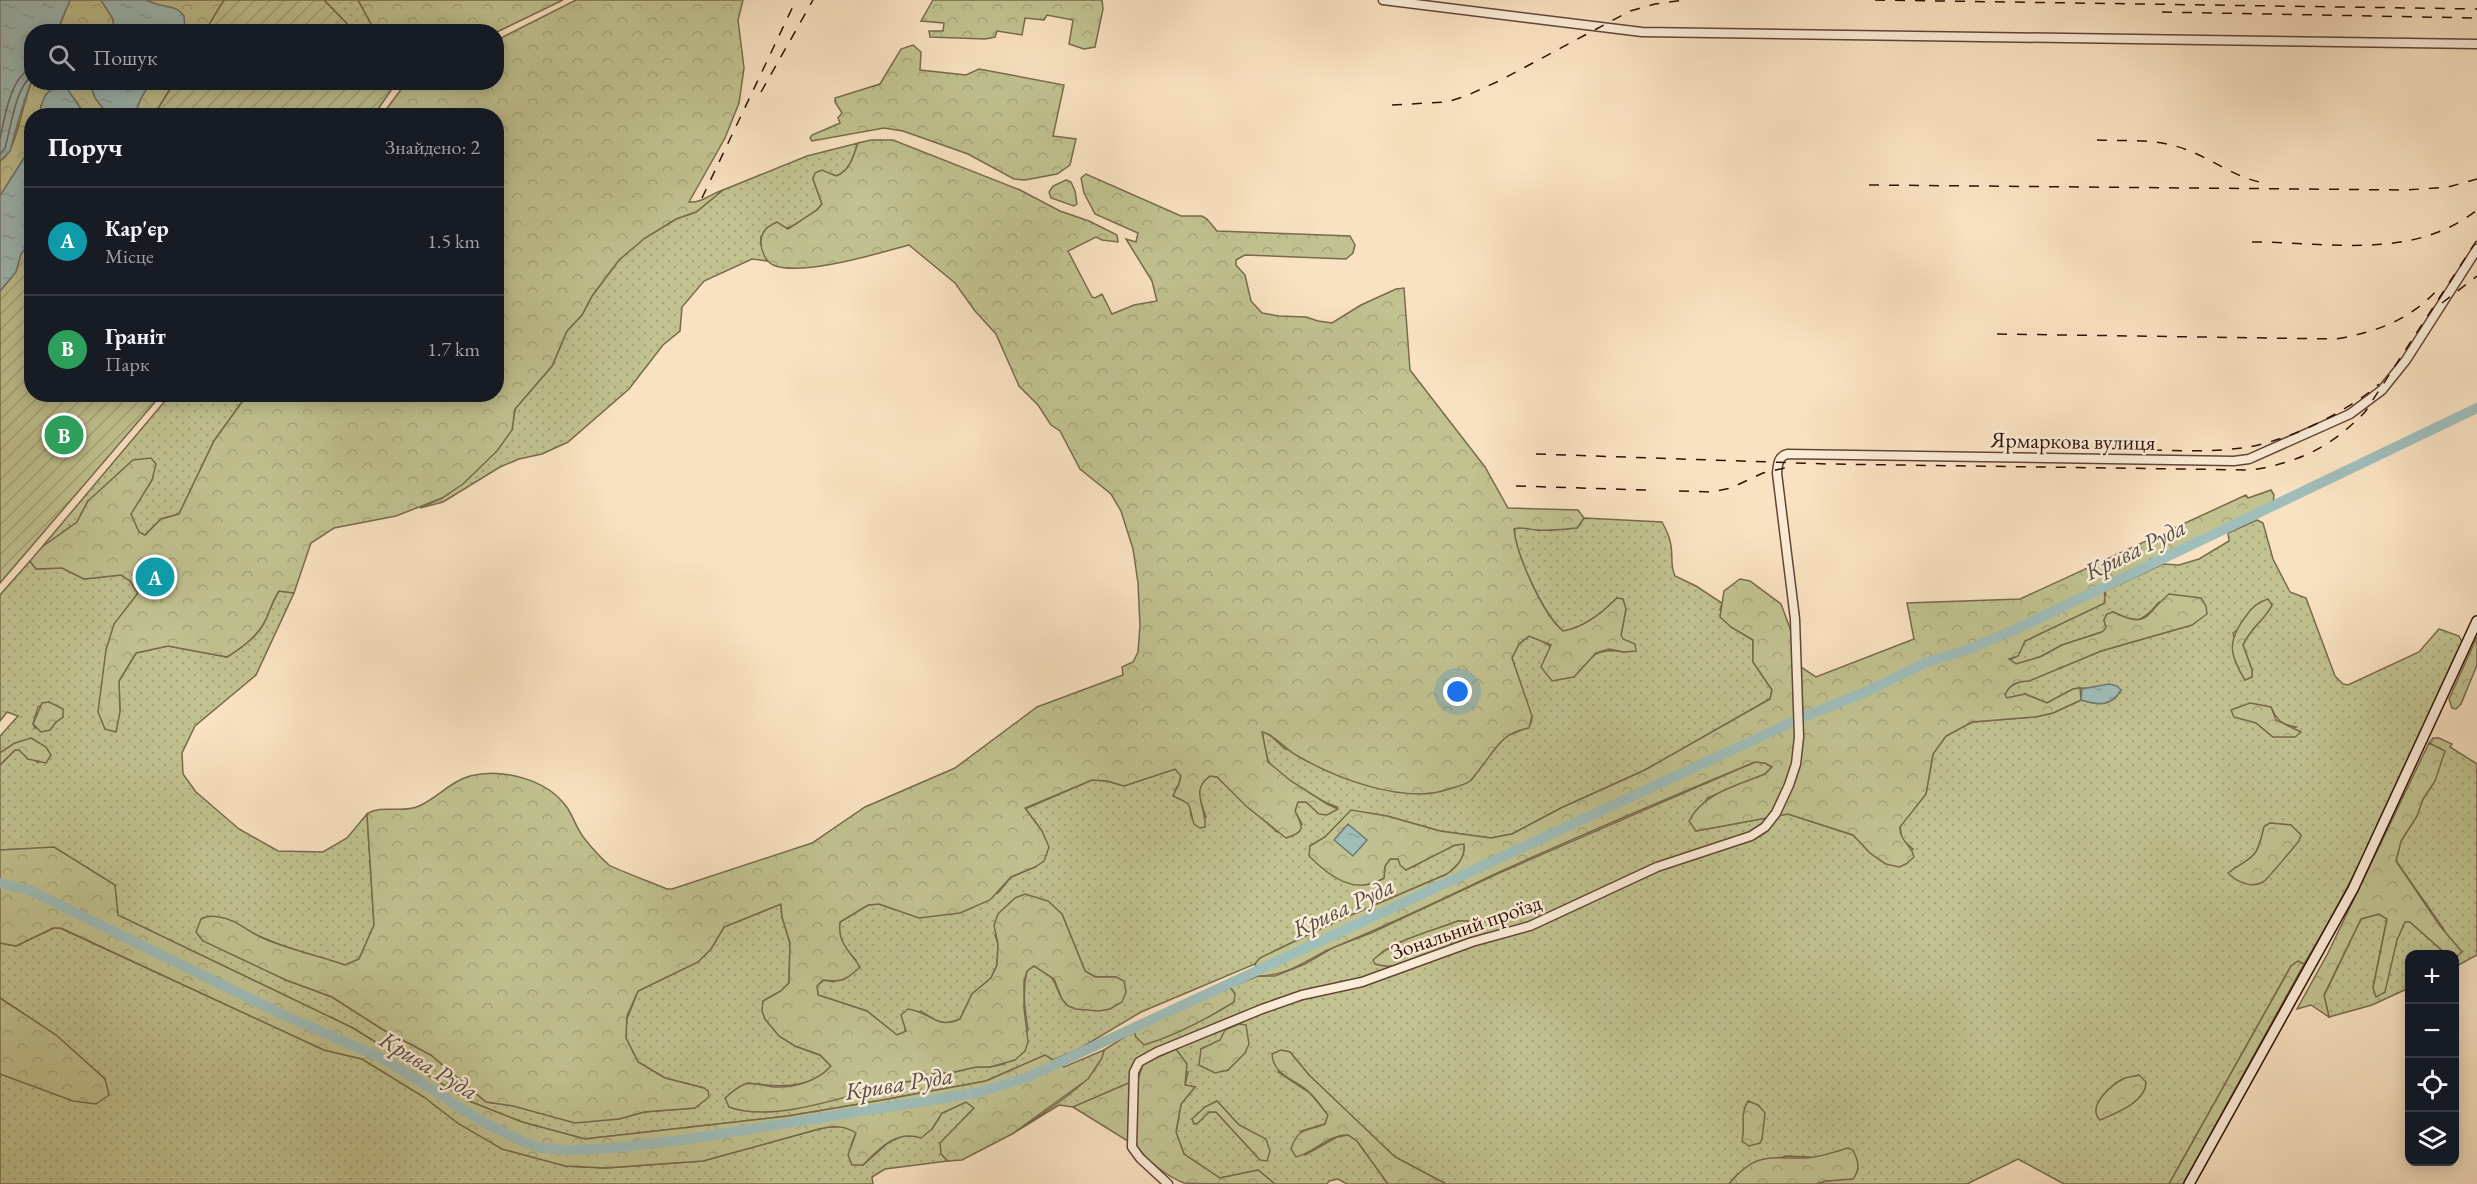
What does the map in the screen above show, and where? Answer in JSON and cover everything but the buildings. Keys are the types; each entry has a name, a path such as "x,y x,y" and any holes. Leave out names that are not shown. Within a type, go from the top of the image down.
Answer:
{"main road":[{"path":"2189,1184 2353,889 2477,621"}],"street":[{"path":"1383,0 1642,32 2477,44"},
{"name":"Ярмаркова вулиця","path":"1797,660 1795,619 1777,473 1782,456 1788,454 2113,461 2249,459 2350,414 2382,390 2406,360 2477,249"},
{"name":"Зональний проїзд","path":"1168,1184 1140,1158 1132,1147 1134,1072 1139,1062 1174,1044 1302,995 1362,982 1472,942 1530,926 1657,867 1757,832 1765,827 1776,813 1790,785 1796,764 1799,737 1797,660"}],"green space":[{"path":"70,0 101,0 113,19 113,24 60,24"},
{"path":"146,0 224,0 210,24 183,24 158,5"},
{"path":"224,0 324,0 347,24 209,24"},
{"path":"324,0 358,0 371,24 347,24"},
{"path":"358,0 563,0 504,29 504,24 371,24"},
{"path":"576,0 743,0 738,20 744,68 739,103 725,138 689,202 702,200 723,190 696,212 676,219 645,238 619,260 592,296 582,315 567,331 552,366 515,409 512,430 497,451 463,484 442,498 396,516 334,528 311,543 294,593 279,591 260,629 245,645 227,657 168,646 136,653 119,681 120,712 116,732 105,729 98,712 106,650 114,624 138,593 130,581 121,575 84,579 62,568 36,569 30,561 42,547 77,522 88,501 133,460 151,458 156,464 152,480 131,514 139,532 145,535 161,519 179,514 214,441 242,402 504,402 504,108 387,108 401,90 504,90 504,36"},
{"path":"933,0 1102,0 1103,9 1095,47 1084,49 1069,44 1073,20 1047,15 1044,20 1025,18 1022,35 997,31 995,37 985,39 930,37 929,31 943,31 944,23 921,21"},
{"path":"913,45 921,52 920,70 966,75 979,69 1064,85 1053,136 1076,139 1070,165 1057,174 1025,180 1014,179 968,154 903,131 884,128 812,141 810,138 812,135 840,123 838,118 842,113 835,98 880,84 901,49"},
{"path":"92,90 95,98 103,108 80,108 74,98 41,105 41,108 24,108 24,158 0,196 0,161 11,148 28,91"},
{"path":"146,90 170,90 158,108 137,108"},
{"path":"170,90 391,90 379,108 158,108"},
{"path":"871,140 893,140 1020,190 1060,211 1089,221 1117,235 1118,242 1096,237 1068,251 1092,297 1095,298 1102,294 1112,314 1134,305 1157,301 1152,281 1126,239 1136,242 1138,233 1095,214 1084,193 1081,178 1086,174 1181,216 1202,216 1217,231 1350,236 1355,245 1353,253 1346,259 1245,255 1236,260 1236,265 1245,275 1251,301 1262,313 1306,317 1332,323 1361,305 1396,289 1404,288 1410,370 1485,467 1508,508 1578,510 1584,518 1577,528 1514,529 1525,568 1547,612 1563,631 1578,627 1592,619 1617,598 1623,599 1626,609 1621,635 1623,639 1635,644 1636,651 1624,652 1609,649 1596,653 1574,677 1552,681 1541,667 1551,645 1529,636 1519,644 1512,658 1532,716 1529,728 1505,738 1468,782 1431,793 1412,794 1391,791 1350,780 1312,764 1262,732 1268,762 1291,781 1338,809 1327,815 1319,814 1306,802 1298,802 1295,811 1301,825 1300,831 1286,838 1246,806 1217,777 1210,776 1201,787 1200,799 1205,827 1200,828 1194,824 1187,803 1173,796 1181,776 1175,769 1124,786 1092,780 1025,808 1042,831 1049,847 1044,861 1011,877 990,900 960,913 919,918 879,904 868,905 840,922 842,941 860,967 843,979 823,980 817,986 818,995 867,1011 897,1035 906,1031 901,1015 908,1009 945,1023 960,1019 972,994 991,978 997,965 998,944 994,925 998,914 1015,898 1025,894 1048,901 1062,914 1085,971 1095,977 1116,977 1124,981 1126,992 1122,1002 1110,1009 1099,1011 1068,1006 1062,999 1054,979 1034,966 1027,971 1024,982 1028,1042 1025,1051 1015,1060 990,1067 935,1073 915,1081 899,1082 837,1100 790,1110 747,1111 729,1107 725,1098 745,1084 774,1087 797,1085 819,1076 831,1066 820,1055 795,1046 779,1036 765,1019 762,1011 763,1001 781,991 789,983 790,943 782,917 781,904 724,927 711,949 698,962 638,991 627,1016 626,1038 638,1062 665,1078 704,1088 708,1091 709,1097 695,1108 644,1112 619,1119 575,1123 513,1106 486,1102 431,1055 382,1029 332,997 286,980 203,941 196,932 201,919 217,917 231,920 275,943 345,965 359,959 374,925 367,814 379,810 419,806 463,778 482,774 509,775 547,789 566,806 584,838 609,865 672,889 812,843 865,807 955,768 1037,707 1123,675 1122,667 1133,662 1138,652 1140,625 1138,583 1133,549 1121,511 1111,494 1080,469 1060,431 1051,425 1038,405 1019,386 996,334 975,311 955,283 909,245 841,263 802,268 773,265 764,255 761,238 768,227 777,222 788,229 817,210 822,204 813,179 815,173 822,170 836,176 841,174 850,163 858,143"},
{"path":"858,143 845,171 837,176 822,171 813,179 822,204 816,211 794,225 761,236 761,245 767,261 752,259 704,281 682,307 680,331 663,345 629,389 568,442 542,454 519,459 500,467 443,502 420,508 442,498 512,430 515,409 552,366 567,331 582,315 592,296 619,260 638,242 676,219 696,212 723,190 807,156"},
{"path":"1066,180 1071,182 1075,191 1077,204 1074,206 1051,198 1049,192 1053,186"},
{"path":"24,250 24,402 155,402 0,583 0,291 16,272"},
{"path":"164,402 242,402 214,441 179,514 161,519 145,535 139,532 130,514 152,480 88,501 77,522 42,547"},
{"path":"2271,490 2274,495 2273,503 2104,583 2105,603 2025,641 2018,656 2009,659 2016,664 2040,657 2062,645 2102,632 2106,628 2104,620 2107,614 2113,612 2133,619 2145,618 2169,594 2201,598 2206,606 2207,614 2192,625 2101,651 2029,681 2014,684 2005,695 2007,698 2025,694 2047,703 2073,689 2080,688 2081,700 2053,713 2035,717 1972,722 1946,736 1933,754 1926,794 1900,827 1901,836 1914,857 1906,864 1899,867 1886,864 1870,853 1853,835 1788,814 1696,831 1689,821 1703,803 1722,791 1765,774 1772,767 1765,763 1755,762 1527,859 1290,969 1258,976 1255,964 1260,958 1335,922 1447,874 1462,858 1464,844 1455,845 1406,870 1400,865 1398,859 1390,859 1385,866 1384,878 1373,883 1363,885 1344,882 1334,877 1309,856 1310,846 1325,837 1351,810 1387,816 1440,831 1491,838 1512,834 1561,808 1645,770 1770,699 1772,690 1753,662 1753,640 1731,627 1720,617 1724,591 1740,579 1750,581 1781,604 1791,631 1793,662 1816,677 1914,639 1907,603 2020,599 2246,495 2248,498"},
{"path":"1584,518 1662,522 1670,539 1675,576 1722,603 1720,610 1731,627 1753,640 1753,662 1772,690 1770,699 1645,770 1561,808 1512,834 1491,838 1440,831 1387,816 1351,811 1325,837 1310,846 1384,878 1385,866 1390,859 1398,859 1414,867 1444,849 1464,844 1462,858 1447,874 1335,922 1260,958 1255,964 1141,1012 1079,1049 1053,1060 1045,1055 986,1081 788,1116 585,1139 522,1122 469,1101 353,1028 117,915 54,848 0,850 0,765 15,750 19,750 39,763 15,743 0,753 0,736 18,716 7,712 0,721 0,595 30,561 36,569 62,568 84,579 121,575 130,581 138,593 115,624 106,650 120,712 119,681 136,653 168,646 227,657 245,645 260,629 279,591 294,593 256,675 195,726 182,753 183,774 196,792 239,829 278,851 323,852 347,838 367,814 374,925 359,959 345,966 273,942 234,922 246,960 286,980 332,997 382,1029 431,1055 486,1102 619,1119 644,1112 695,1108 704,1088 665,1078 638,1062 626,1038 625,1024 638,991 698,962 711,949 724,927 781,904 782,917 790,943 789,983 781,991 763,1001 765,1019 779,1036 795,1046 820,1055 831,1066 823,1074 803,1083 781,1086 748,1083 726,1098 915,1081 935,1073 990,1067 1004,1064 1028,1030 1025,986 1027,971 1034,966 1053,979 1062,998 1074,1008 1111,1008 1123,998 1126,992 1116,977 1095,977 1085,971 1062,914 995,935 998,944 997,965 991,978 972,994 960,1019 944,1023 921,1011 905,1022 905,1033 897,1035 867,1011 818,995 817,986 824,980 834,982 856,960 842,943 840,922 868,905 879,904 896,910 998,893 1011,877 1035,867 1042,831 1025,809 1092,780 1124,786 1175,769 1181,775 1175,790 1177,798 1187,801 1191,816 1206,817 1199,795 1201,785 1210,776 1217,777 1277,832 1302,824 1295,811 1298,802 1306,802 1319,813 1337,807 1321,800 1278,772 1268,760 1262,732 1268,733 1285,749 1470,781 1504,737 1529,727 1532,720 1512,658 1519,644 1531,635 1546,643 1556,652 1574,677 1589,659 1600,652 1624,652 1621,635 1626,609 1617,598 1599,614 1578,627 1563,631 1555,623 1539,598 1525,568 1514,529 1577,528","holes":["49,702 63,717 56,722 35,728 33,724 38,707"]},
{"path":"2257,520 2263,523 2273,559 2290,592 2306,598 2335,676 2343,684 2348,685 2419,652 2439,629 2459,636 2462,642 2388,805 2327,925 2304,964 2298,961 2291,966 2169,1184 2064,1184 2018,1159 1967,1184 1816,1184 1853,1178 1858,1169 1810,1157 1785,1156 1736,1176 1729,1184 1446,1184 1395,1157 1309,1075 1290,1052 1278,1072 1310,1093 1328,1115 1325,1124 1301,1131 1305,1155 1337,1137 1348,1135 1357,1141 1388,1184 1347,1184 1338,1179 1329,1181 1327,1184 1275,1184 1258,1170 1220,1178 1184,1154 1176,1133 1181,1104 1195,1087 1185,1085 1188,1072 1138,1079 1073,1107 1059,1105 1012,1134 1065,1098 1090,1075 1099,1063 1104,1050 1134,1031 1136,1037 1235,994 1230,987 1258,976 1275,976 1305,964 1334,947 1371,933 1497,874 1755,762 1765,763 1772,767 1765,774 1707,798 1696,831 1788,814 1853,835 1870,853 1886,864 1913,849 1902,839 1900,826 1926,794 1933,754 1946,736 1972,722 2035,717 2053,713 2081,700 2098,704 2108,702 2121,690 2073,689 2047,703 2025,694 2007,698 2005,695 2014,684 2029,681 2101,651 2192,625 2159,602 2143,618 2128,618 2113,612 2107,614 2104,620 2107,628 2102,632 2062,645 2040,657 2016,664 2009,660 2018,656 2025,641 2092,609 2106,595 2105,591 2163,564 2179,565 2199,559 2229,541 2228,533","holes":["2272,605 2243,645 2252,670 2252,677 2245,680 2233,633","2271,707 2280,721 2296,727 2273,737 2256,723","2270,823 2291,825 2269,874 2263,882 2235,868 2253,856 2264,827","1458,921 1468,921 1468,926 1453,935 1381,953 1398,943","1221,1040 1233,1064 1228,1070 1201,1049","1217,1101 1239,1125 1248,1130 1260,1160 1216,1112 1209,1112 1194,1124 1193,1119 1205,1107"]},
{"path":"2268,599 2272,605 2243,645 2252,670 2252,677 2245,680 2233,655 2233,640 2250,610"},
{"path":"2477,637 2477,665 2461,704 2456,709 2452,708 2449,699"},
{"path":"49,702 63,709 63,717 50,730 41,732 33,724 42,703"},
{"path":"2250,703 2271,707 2276,720 2301,732 2295,737 2273,737 2256,723 2234,717 2231,710"},
{"path":"31,738 46,747 51,755 46,763 28,759 19,750 15,750 0,765 0,753 15,743"},
{"path":"2433,738 2439,738 2452,744 2450,747 2477,764 2477,955 2459,965 2459,950 2454,950 2443,928 2396,861 2401,841 2435,781 2431,743 2429,743"},
{"path":"2429,743 2445,751 2435,781 2401,841 2396,861 2440,926 2462,952 2459,955 2459,950 2442,950 2410,922 2405,922 2397,940 2385,992 2376,997 2373,988 2387,919 2379,914 2361,919 2324,995 2329,1017 2311,1005 2297,1009 2328,953"},
{"path":"2270,823 2291,825 2301,835 2299,841 2263,882 2253,885 2235,879 2228,873 2253,856 2259,846 2264,827"},
{"path":"54,847 115,885 118,915 353,1028 469,1101 522,1122 585,1139 788,1116 877,1101 986,1081 1045,1055 1064,1067 1104,1050 1102,1058 1088,1079 1012,1134 962,1160 948,1161 941,1154 940,1143 974,1108 966,1102 942,1113 932,1129 921,1138 904,1136 889,1142 863,1165 852,1165 848,1155 856,1133 842,1127 833,1127 703,1161 605,1168 565,1166 502,1149 459,1124 424,1097 362,1059 324,1050 61,928 53,928 16,946 0,943 0,850"},
{"path":"2379,914 2387,919 2373,988 2405,921 2410,922 2442,950 2405,950 2405,990 2372,1005 2329,1017 2324,996 2361,919"},
{"path":"1458,921 1468,921 1469,926 1453,935 1451,945 1433,954 1414,962 1394,966 1375,964 1373,960 1402,941"},
{"path":"54,928 60,928 324,1050 362,1059 424,1097 459,1124 565,1166 605,1168 703,1161 833,1127 842,1127 856,1133 851,1145 863,1165 889,1142 932,1129 942,1113 966,1102 974,1108 960,1123 941,1154 948,1161 885,1169 872,1177 873,1184 0,1184 0,1074 13,1078 105,1079 56,1035 0,998 0,943 16,946"},
{"path":"2298,961 2304,964 2183,1184 2169,1184 2291,966"},
{"path":"1230,987 1235,994 1234,1002 1201,1021 1168,1037 1144,1045 1136,1037 1134,1031"},
{"path":"0,998 56,1035 105,1079 109,1095 96,1104 73,1101 0,1074"},
{"path":"1239,1024 1246,1025 1249,1044 1245,1053 1228,1070 1215,1073 1199,1065 1201,1049 1220,1040 1225,1030"},
{"path":"1176,1049 1187,1064 1185,1085 1195,1087 1181,1104 1176,1132 1184,1154 1220,1178 1258,1170 1275,1184 1184,1183 1158,1168 1136,1146 1073,1107 1138,1079 1143,1064"},
{"path":"1281,1050 1290,1052 1309,1075 1395,1157 1446,1184 1388,1184 1357,1141 1348,1135 1335,1137 1296,1157 1291,1149 1297,1137 1303,1131 1325,1124 1328,1115 1310,1093 1276,1067 1272,1054"},
{"path":"2139,1075 2146,1082 2145,1089 2136,1101 2100,1120 2096,1108 2102,1096 2125,1078"},
{"path":"1217,1101 1239,1125 1266,1139 1270,1151 1267,1161 1260,1160 1216,1112 1209,1112 1194,1124 1192,1119 1205,1107"},
{"path":"1748,1101 1758,1105 1765,1113 1762,1139 1760,1143 1749,1146 1742,1141 1743,1116"},
{"path":"1848,1148 1853,1150 1857,1161 1858,1168 1853,1179 1816,1184 1729,1184 1747,1166 1764,1159 1806,1158"}],"water":[{"path":"0,0 70,0 60,24 24,24 24,90 28,90 10,151 0,161"},
{"path":"101,0 146,0 172,7 184,16 185,24 113,24 113,19"},
{"path":"50,90 68,90 80,108 42,108"},
{"path":"92,90 146,90 137,108 103,108"},
{"path":"24,158 24,250 16,272 0,291 0,196"},
{"path":"2109,684 2121,690 2108,702 2098,704 2081,700 2082,689"},
{"path":"1348,824 1367,840 1353,856 1334,840"}],"waterway":[{"name":"Крива Руда","path":"1806,716 1868,691 1925,663 1969,649 2014,630 2477,408"},
{"name":"Крива Руда","path":"0,883 29,890 275,1011 384,1059 483,1122 526,1143 543,1148 569,1150 611,1148 683,1140 980,1092 1028,1077 1790,723"}],"railway":[{"path":"702,198 796,0"},
{"path":"761,92 813,0"},
{"path":"1392,105 1447,102 1466,96 1501,80 1630,11 1655,4 1685,0"},
{"path":"1875,0 2477,9"},
{"path":"2162,12 2477,18"},
{"path":"2097,140 2146,141 2175,146 2198,154 2242,176 2265,183"},
{"path":"1869,185 2407,190 2448,187 2477,179"},
{"path":"2252,242 2339,245 2397,243 2425,237 2452,226 2477,210"},
{"path":"1536,454 1828,464 2252,470 2269,467 2300,457 2327,444 2365,412 2477,240"},
{"path":"2442,303 2477,276"},
{"path":"1997,334 2336,339 2365,333 2392,323 2416,309 2438,289"},
{"path":"2072,447 2200,451 2259,445 2315,425 2366,395 2379,384"},
{"path":"1679,491 1712,492 1731,488 1763,473 1789,467"},
{"path":"1516,486 1646,490"}],"place":[{"name":"Граніт","path":"64,435"},
{"name":"Кар'єр","path":"155,577"}]}
